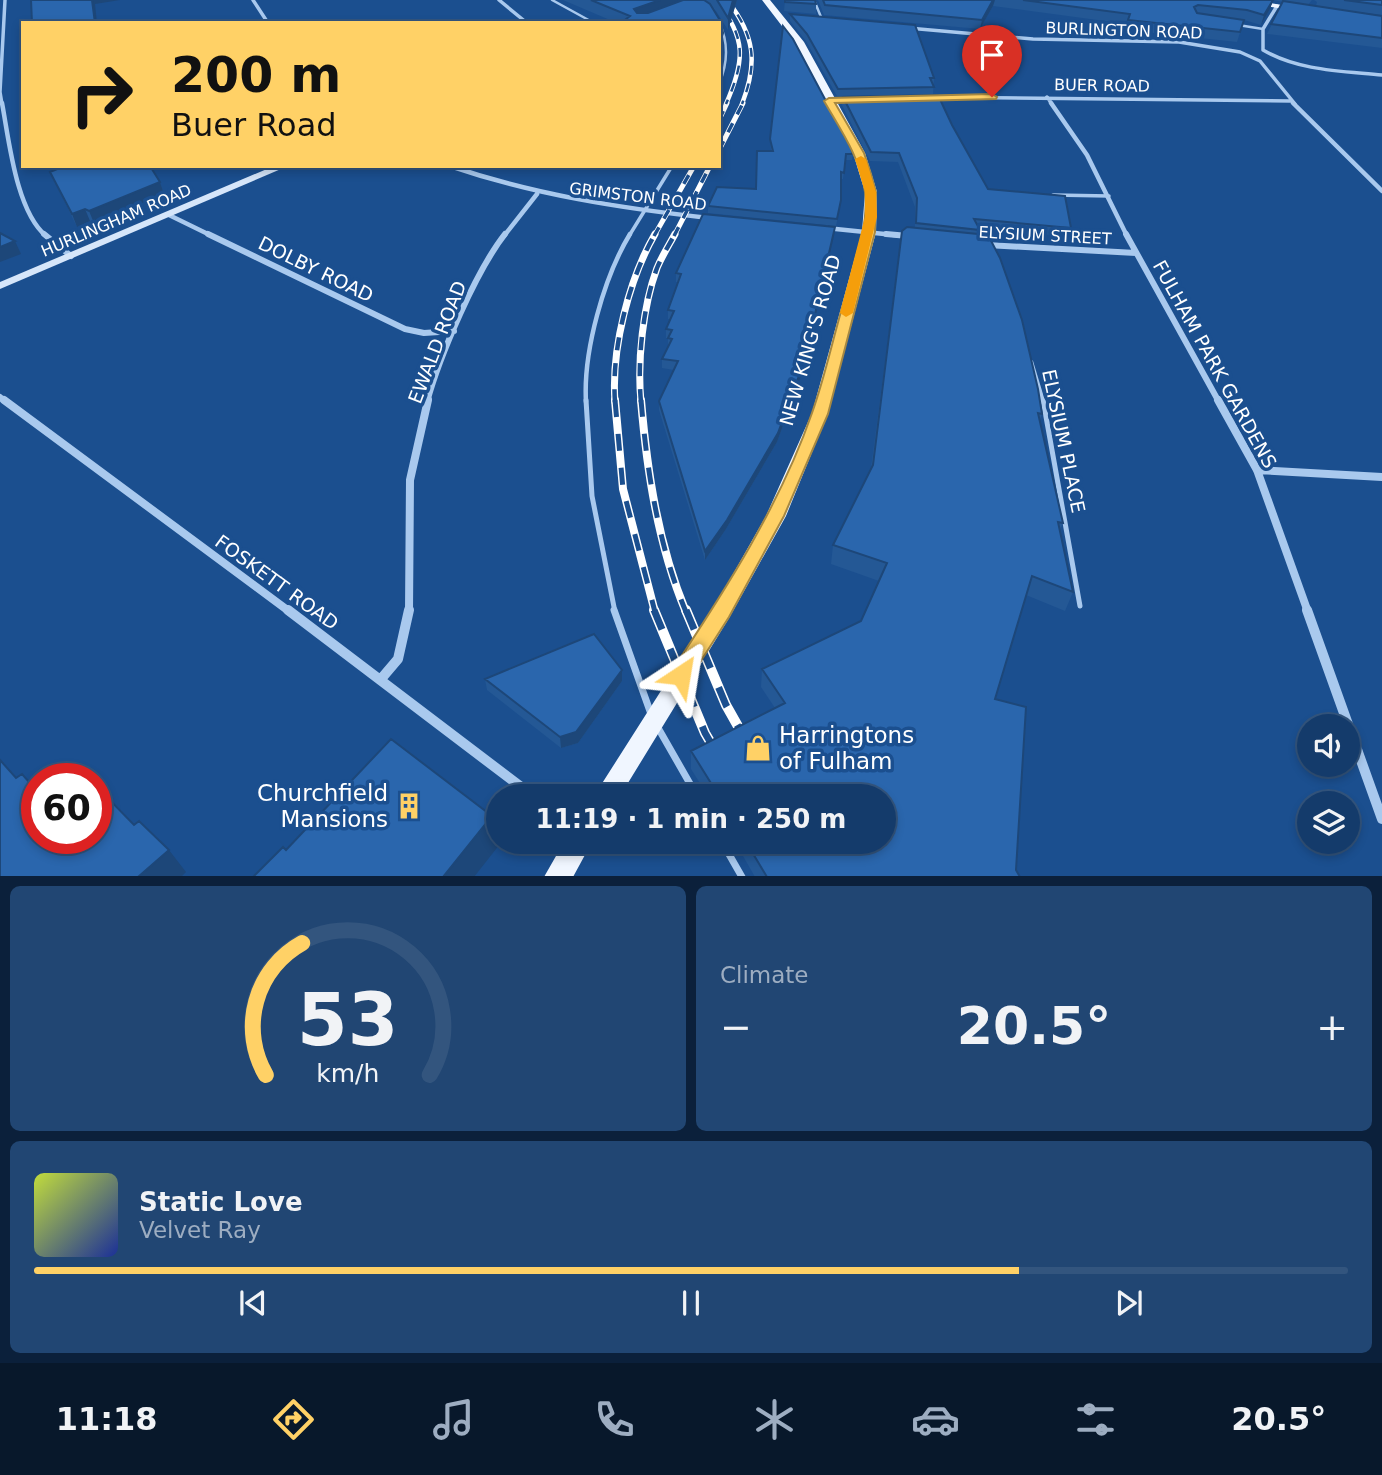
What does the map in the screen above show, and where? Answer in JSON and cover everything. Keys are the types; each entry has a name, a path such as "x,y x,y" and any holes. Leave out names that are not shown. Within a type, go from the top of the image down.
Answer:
{"main road":[{"name":"NEW KING'S ROAD","path":"613,784 722,612 776,516 820,414 869,232 871,192 859,153 834,101 799,42 766,0"},
{"path":"1233,0 1310,10"},
{"path":"558,876 571,854"}],"street":[{"path":"5,0 0,92 14,164 28,210 37,228 71,256"},
{"path":"253,0 267,21"},
{"path":"499,0 525,21"},
{"path":"1277,6 1263,29 1263,50 1275,59 1382,75"},
{"path":"778,15 792,15"},
{"path":"814,16 821,17"},
{"name":"BURLINGTON ROAD","path":"902,27 1033,39 1179,42 1223,48 1258,58 1291,101"},
{"name":"BUER ROAD","path":"925,97 1047,96 1291,101"},
{"name":"FULHAM PARK GARDENS","path":"1047,96 1087,155 1136,253 1257,470 1382,819"},
{"path":"1291,101 1382,191"},
{"name":"HURLINGHAM ROAD","path":"0,286 278,168"},
{"name":"GRIMSTON ROAD","path":"456,168 537,194 607,207 720,219"},
{"name":"EWALD ROAD","path":"381,679 398,659 409,617 410,480 428,398 454,331 491,252 537,194"},
{"name":"DOLBY ROAD","path":"169,215 405,330 424,333 454,331"},
{"path":"823,228 917,237"},
{"name":"ELYSIUM STREET","path":"980,244 1136,253"},
{"name":"FOSKETT ROAD","path":"0,397 381,679 517,784"},
{"path":"1257,470 1382,477"}],"lane":[{"path":"552,0 588,21"},
{"path":"814,0 821,17"},
{"path":"714,14 717,21"},
{"path":"1236,25 1263,29"},
{"path":"721,30 727,43 727,58 721,78"},
{"path":"670,168 622,247 598,312 585,386 592,496 615,613 653,718 690,784"},
{"path":"1042,195 1109,196"},
{"path":"993,246 998,259"},
{"name":"ELYSIUM PLACE","path":"1028,352 1041,391 1080,606"},
{"path":"729,854 741,876"}],"building":[{"path":"31,0 92,0 95,21 32,21"},
{"path":"591,0 660,0 634,9 637,13 648,13 683,0 704,0 710,4 720,21 624,21 630,16"},
{"path":"717,0 733,0 728,18"},
{"path":"815,0 816,4 785,2"},
{"path":"823,0 993,0 982,20 825,5"},
{"path":"1023,0 1273,0 1264,15 1247,10 1198,5 1194,7 1197,13 1244,20 1240,32 1128,20 1130,14"},
{"path":"1344,0 1382,0 1382,5"},
{"path":"1283,1 1382,16 1382,38 1271,24"},
{"path":"790,14 915,25 934,78 930,78 934,87 838,89 807,34"},
{"path":"783,26 793,39 853,154 846,154 844,173 841,172 841,200 837,219 708,206 717,187 756,189 757,151 773,151 770,139"},
{"path":"938,95 988,189 1065,196 1071,228 974,219 980,230 916,223 917,198 899,153 871,152 843,97"},
{"path":"60,168 151,168 160,182 89,211 85,209 72,214 50,172"},
{"path":"703,214 835,227 804,362 778,433 727,520 705,551 659,401 678,361 662,359 672,339 668,338 672,330 666,329 674,311 668,310 681,274 676,273"},
{"path":"907,227 988,235 1000,258 1022,320 1038,389 1042,414 1038,413 1063,523 1058,522 1073,592 1032,576 995,699 1026,707 1016,870 1019,876 766,876 753,854 896,854 896,784 712,784 691,751 785,703 762,669 861,621 887,563 833,545 873,465 902,231"},
{"path":"0,233 15,241 0,247"},
{"path":"594,634 622,670 576,732 560,737 485,679"},
{"path":"391,739 486,811 486,823 444,876 254,876 283,847 286,850"},
{"path":"0,760 16,778 21,775 21,854 112,854 112,802 134,825 139,821 169,850 139,876 0,876"}],"railway":[{"path":"716,0 733,26 740,50 737,75 726,104"},
{"path":"727,0 743,25 751,50 750,75 742,104"},
{"path":"721,116 727,103"},
{"path":"721,146 743,103"},
{"path":"654,236 693,168"},
{"path":"674,236 709,168"},
{"path":"641,402 641,352 648,299 657,268 675,234"},
{"path":"615,400 616,360 624,315 637,272 654,236"},
{"path":"615,400 623,489 655,612"},
{"path":"641,400 655,508 668,561 686,612"},
{"path":"654,610 705,733 719,757"},
{"path":"686,610 726,705 748,744"}],"slow traffic":[{"path":"846,313 871,217 871,192 861,159"}],"place":[{"name":"Harringtons of Fulham","path":"758,748"},
{"name":"Churchfield Mansions","path":"409,806"}],"route":[{"path":"681,675 722,612 776,516 820,414 869,232 871,192 866,174 859,153 829,101 992,97"}]}
